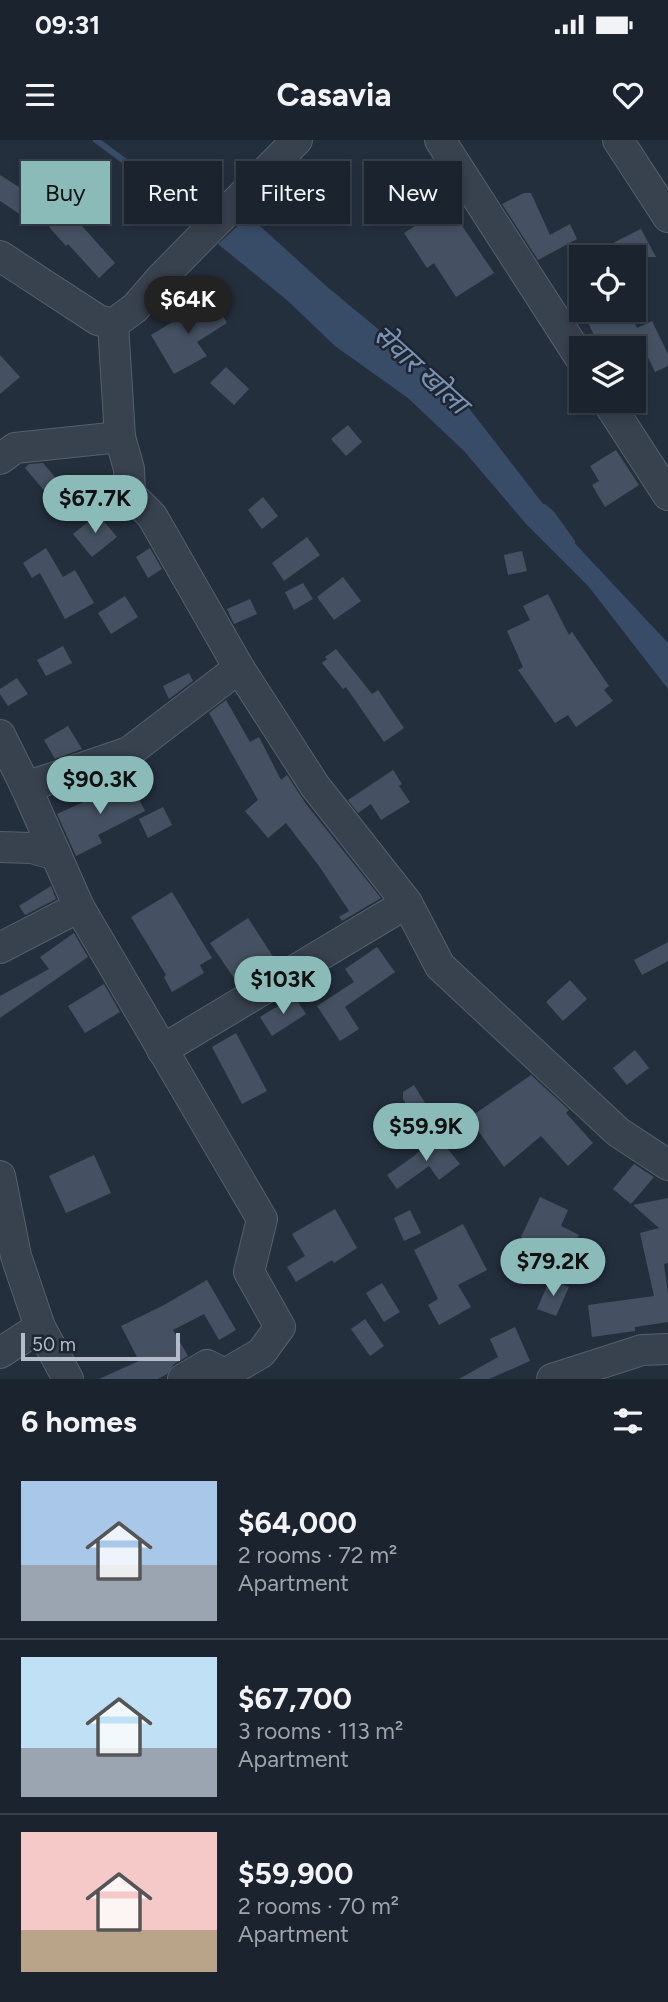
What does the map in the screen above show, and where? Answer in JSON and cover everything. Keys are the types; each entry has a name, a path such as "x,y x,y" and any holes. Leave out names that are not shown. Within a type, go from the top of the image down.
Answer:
{"street":[{"path":"113,324 135,308 161,278 297,140"},
{"path":"440,140 569,340"},
{"path":"618,140 668,218"},
{"path":"0,256 97,320 113,324"},
{"path":"113,324 120,437 129,469 130,494 152,516 239,668 315,786 407,903 440,966 618,1132 668,1165"},
{"path":"615,413 668,495"},
{"path":"0,460 15,448 120,437"},
{"path":"26,787 129,752 239,668"},
{"path":"0,734 79,907 262,1219 249,1272 280,1327 261,1353 227,1376 207,1365 183,1379"},
{"path":"0,847 32,848 56,855"},
{"path":"162,1050 407,903"},
{"path":"0,948 79,907"},
{"path":"0,1176 16,1256 40,1327 68,1379"},
{"path":"0,1353 40,1327"},
{"path":"552,1379 642,1350 668,1349"}],"water":[{"path":"240,224 258,224 325,285 461,398 567,535 668,643 668,689 589,587 527,525 464,451 408,398 335,346 288,301 218,244"}],"building":[{"path":"0,175 21,188 21,215 0,201"},
{"path":"524,193 531,193 550,235 570,224 577,239 538,260 502,204"},
{"path":"52,224 80,224 115,263 99,278 49,227"},
{"path":"418,224 461,224 494,273 456,297 434,263 427,268 404,233"},
{"path":"641,229 656,257 646,257 646,245 609,245"},
{"path":"212,298 227,323 197,342 207,356 174,374 151,335"},
{"path":"652,321 668,354 668,366 655,372 646,353 646,336 594,336 588,322 634,322 637,328"},
{"path":"0,355 20,377 0,394"},
{"path":"226,367 249,389 234,405 210,383"},
{"path":"348,425 362,442 346,456 331,439"},
{"path":"616,450 639,485 605,507 592,485 599,481 590,466"},
{"path":"43,463 66,490 53,501 25,468 29,464"},
{"path":"112,482 114,499 98,507 91,492"},
{"path":"263,497 278,516 262,529 248,510"},
{"path":"98,514 117,537 92,557 73,534"},
{"path":"307,537 320,555 284,581 272,563"},
{"path":"46,548 63,577 75,570 94,603 65,619 40,573 32,578 23,563"},
{"path":"150,548 162,569 148,578 136,557"},
{"path":"522,551 527,571 508,575 504,555"},
{"path":"343,577 361,601 334,620 317,597"},
{"path":"303,583 313,599 294,610 285,592"},
{"path":"548,594 569,635 572,632 609,686 604,690 613,701 576,727 568,715 555,723 518,670 523,667 507,631 530,620 523,606"},
{"path":"125,596 138,617 111,634 98,613"},
{"path":"250,599 257,614 234,624 227,609"},
{"path":"63,646 72,663 46,676 37,660"},
{"path":"336,649 372,694 378,690 404,728 384,742 346,687 343,689 322,663 327,659 325,657"},
{"path":"189,673 193,681 169,699 163,686"},
{"path":"17,678 28,694 8,706 0,694 0,689"},
{"path":"226,700 250,742 259,737 281,780 287,775 306,804 381,898 342,921 339,917 349,911 286,823 268,838 245,811 258,800 209,713"},
{"path":"68,726 82,749 55,759 44,740"},
{"path":"393,770 402,784 399,786 410,802 381,820 371,804 358,813 348,800"},
{"path":"128,778 145,811 98,835 102,843 76,856 57,814 110,790 109,788"},
{"path":"163,807 172,825 148,838 139,819"},
{"path":"51,886 56,899 25,915 19,906"},
{"path":"172,892 212,958 200,965 204,973 172,992 164,977 166,975 131,917"},
{"path":"248,918 276,961 238,984 210,943"},
{"path":"74,933 88,957 0,1018 0,996 49,969 40,957"},
{"path":"668,942 668,961 642,975 634,960"},
{"path":"377,947 395,972 345,1007 359,1029 340,1041 317,1006 354,982 345,969"},
{"path":"570,980 587,999 563,1021 546,1002"},
{"path":"104,984 120,1012 85,1033 68,1006"},
{"path":"294,996 306,1014 272,1036 260,1017"},
{"path":"236,1033 267,1091 242,1104 212,1047"},
{"path":"635,1050 649,1068 627,1085 613,1068"},
{"path":"531,1075 569,1110 566,1113 593,1143 568,1166 541,1136 504,1167 469,1118"},
{"path":"414,1085 437,1122 422,1132 403,1099 403,1092"},
{"path":"437,1136 460,1164 439,1180 429,1166 397,1189 387,1175"},
{"path":"94,1155 111,1193 66,1213 49,1176"},
{"path":"634,1164 654,1177 631,1204 613,1189"},
{"path":"540,1197 568,1210 561,1226 579,1235 567,1258 521,1237"},
{"path":"668,1198 668,1263 664,1264 668,1322 635,1327 635,1331 592,1337 588,1305 654,1296 640,1233 659,1228 633,1205"},
{"path":"335,1209 357,1248 296,1282 287,1267 305,1256 292,1234"},
{"path":"410,1210 421,1233 404,1241 394,1218"},
{"path":"463,1224 487,1270 458,1285 471,1307 439,1325 428,1305 438,1299 414,1250"},
{"path":"550,1279 569,1287 556,1316 537,1309"},
{"path":"207,1280 236,1330 219,1340 204,1314 173,1330 188,1356 174,1364 167,1374 158,1379 99,1379 139,1361 121,1326"},
{"path":"382,1283 400,1312 384,1322 366,1293"},
{"path":"365,1319 384,1346 370,1356 351,1329"},
{"path":"515,1327 530,1361 489,1379 459,1379 498,1357 490,1339"}],"waterway":[{"name":"सेवार खोला","path":"96,140 124,161"},
{"name":"सेवार खोला","path":"544,507 572,542"}]}
